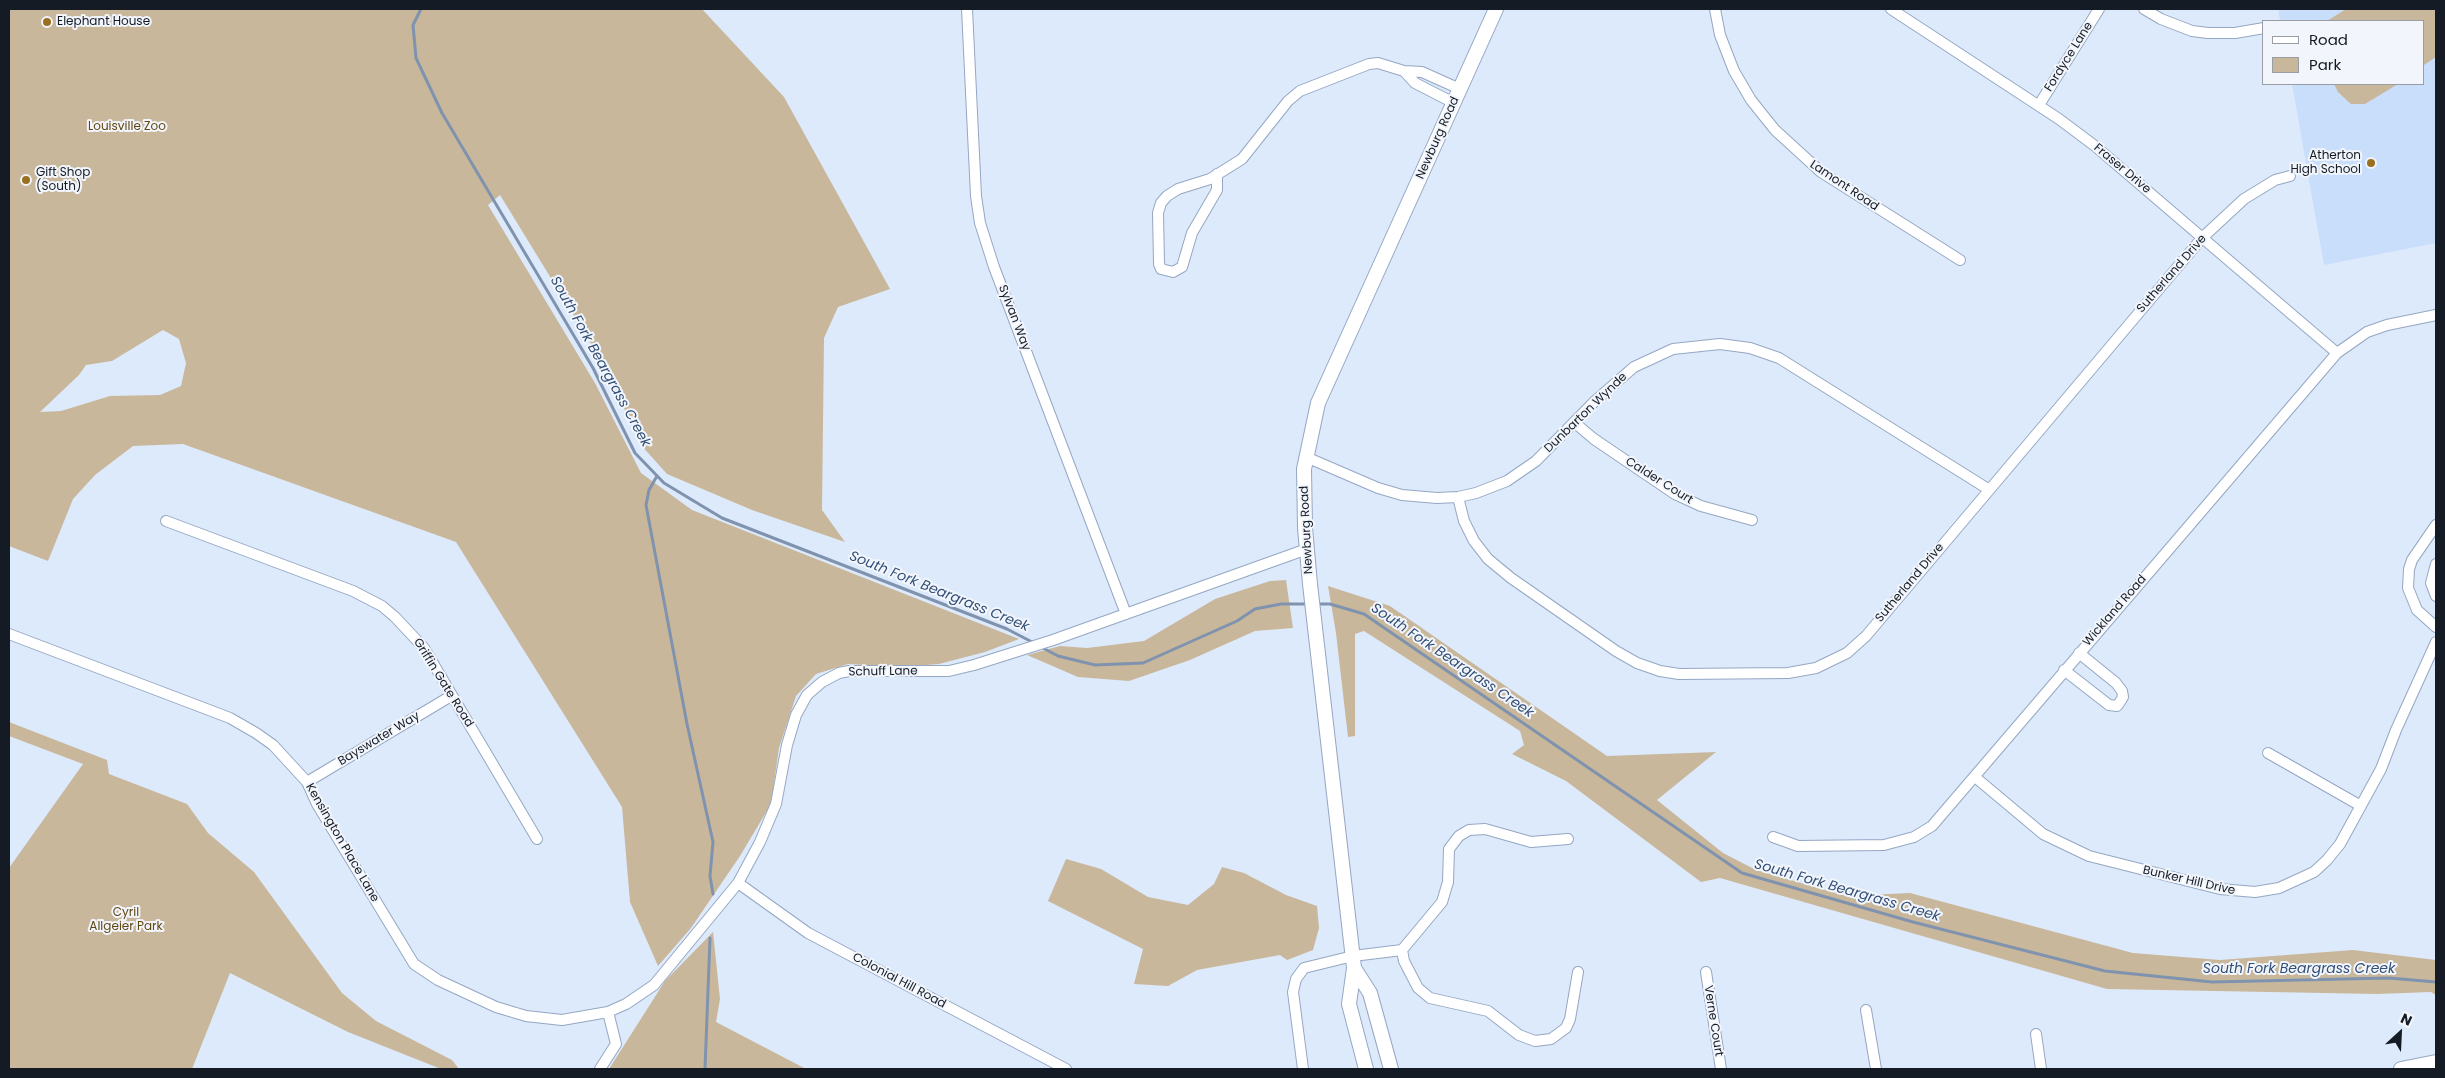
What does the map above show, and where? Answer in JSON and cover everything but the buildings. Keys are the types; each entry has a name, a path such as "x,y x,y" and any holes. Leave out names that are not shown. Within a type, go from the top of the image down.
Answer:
{"main road":[{"name":"Newburg Road","path":"1366,1069 1349,1004 1354,962 1310,584 1303,492 1306,457 1318,403 1496,9"},
{"name":"Newburg Road","path":"1354,962 1370,993 1390,1069"},
{"path":"2401,1069 2436,1062"}],"street":[{"name":"Sylvan Way","path":"967,9 976,196 980,223 994,267 1126,614"},
{"name":"Lamont Road","path":"1715,9 1720,35 1734,71 1750,100 1775,130 1821,172 1960,260"},
{"name":"Fraser Drive","path":"1890,9 2039,105 2095,146 2337,353"},
{"name":"Fordyce Lane","path":"2039,105 2099,9"},
{"path":"2144,9 2161,20 2200,32 2235,33 2262,28"},
{"path":"1217,174 1217,190 1192,233 1182,267 1173,272 1161,269 1158,264 1158,213 1161,203 1167,196 1178,190 1217,174 1242,159 1288,101 1300,91 1369,64 1388,65 1404,72 1415,83 1454,103"},
{"path":"1404,72 1422,72 1460,89"},
{"name":"Sutherland Drive","path":"1458,497 1464,521 1474,542 1498,568 1616,651 1649,668 1678,674 1803,671 1836,660 1866,636 1988,489 2202,238 2244,198 2275,180 2290,176"},
{"name":"Wickland Road","path":"1773,837 1798,846 1884,845 1914,837 1932,826 2337,353 2367,332 2387,325 2436,315"},
{"name":"Dunbarton Wynde","path":"1306,457 1378,488 1402,495 1436,498 1458,497 1496,486 1518,474 1536,460 1620,378 1646,360 1688,346 1720,344 1735,345 1765,352 1794,366 1988,489"},
{"name":"Calder Court","path":"1575,423 1594,439 1675,494 1701,506 1752,520"},
{"name":"Griffin Gate Road","path":"166,521 353,591 382,606 410,631 424,648 537,839"},
{"path":"2436,525 2412,560 2409,569 2408,588 2417,610 2436,627"},
{"name":"Schuff Lane","path":"608,1012 626,1004 654,985 738,883 760,842 776,804 786,745 801,703 814,688 830,677 844,672 876,670 949,671 1053,640 1307,549"},
{"path":"2436,564 2431,583 2436,596"},
{"name":"Kensington Place Lane","path":"9,634 245,725 273,745 307,782 317,804 409,956 426,974 496,1007 526,1016 562,1020 608,1012"},
{"name":"Bunker Hill Drive","path":"1975,777 2024,820 2043,834 2073,850 2115,864 2240,892 2279,888 2314,872 2334,853 2381,769 2399,723 2436,642"},
{"path":"2064,670 2109,705 2117,706 2123,697 2122,691 2116,683 2079,653"},
{"name":"Bayswater Way","path":"307,782 451,696"},
{"path":"2268,753 2362,806"},
{"path":"1303,1069 1294,992 1296,978 1304,968 1311,965 1354,962 1402,950 1442,902 1448,882 1447,857 1459,836 1477,829 1532,842 1568,839"},
{"name":"Colonial Hill Road","path":"738,883 788,921 815,937 1066,1069"},
{"path":"1402,950 1404,961 1418,988 1430,998 1488,1010 1519,1035 1535,1041 1551,1039 1566,1028 1570,1020 1578,972"},
{"name":"Verne Court","path":"1706,972 1721,1069"},
{"path":"1866,1010 1876,1069"},
{"path":"600,1069 616,1044 608,1012"},
{"path":"2036,1034 2041,1069"}],"shaded area":[{"name":"Atherton High School","path":"2278,9 2436,9 2436,243 2324,265 2292,85 2425,85 2425,20 2280,20"}],"green space":[{"name":"Louisville Zoo","path":"9,9 702,9 784,97 890,289 838,307 824,338 822,510 845,542 752,510 667,474 640,444 606,368 500,195 488,205 595,383 641,473 692,510 1019,639 985,652 939,664 899,667 848,664 816,674 796,696 779,748 771,804 740,856 691,928 658,966 630,902 622,807 456,542 183,444 133,446 95,475 73,499 48,561 9,546","holes":["163,330 179,339 186,363 181,386 160,395 110,396 61,411 40,412 79,375 86,365 112,361"]},
{"path":"2346,9 2436,9 2436,57 2425,64 2425,20 2329,20"},
{"path":"2334,85 2396,85 2365,104 2351,104 2338,92"},
{"path":"1286,580 1293,628 1255,631 1190,660 1129,681 1078,677 1027,655 1060,646 1087,648 1144,641 1215,599 1270,581"},
{"path":"1328,586 1390,606 1607,756 1716,752 1657,800 1723,853 1756,870 1846,896 1910,893 2133,953 2220,960 2353,950 2436,960 2436,995 2431,992 2377,994 2107,989 1720,878 1701,882 1566,781 1512,754 1524,745 1520,731 1364,631 1355,634 1355,736 1348,737 1336,633"},
{"name":"Cyril Allgeier Park","path":"9,722 107,760 109,774 187,804 208,833 254,872 342,993 376,1021 452,1060 459,1069 441,1069 348,1032 230,973 192,1069 9,1069 9,868 83,764 9,736"},
{"path":"1066,859 1101,869 1148,897 1188,905 1214,884 1222,867 1244,873 1286,895 1317,906 1319,928 1313,950 1287,960 1280,955 1197,970 1168,986 1134,984 1143,949 1048,901"},
{"path":"713,932 720,999 716,1022 806,1069 609,1069 665,981"}],"waterway":[{"name":"South Fork Beargrass Creek","path":"421,9 413,25 416,58 442,113 593,368 635,453 664,483 722,518 1007,629 1034,643"},
{"path":"657,476 649,490 646,505 687,724 713,842 710,876 713,894"},
{"name":"South Fork Beargrass Creek","path":"1041,647 1058,656 1095,665 1143,663 1237,621 1255,609 1281,604 1309,604"},
{"name":"South Fork Beargrass Creek","path":"1315,604 1330,604 1364,614 1742,873 1913,922 2105,971 2212,982 2389,978 2436,982"},
{"path":"705,1069 710,938"}],"place":[{"name":"Elephant House","path":"47,22"},
{"name":"Atherton High School","path":"2371,163"},
{"name":"Gift Shop (South)","path":"26,180"}]}
